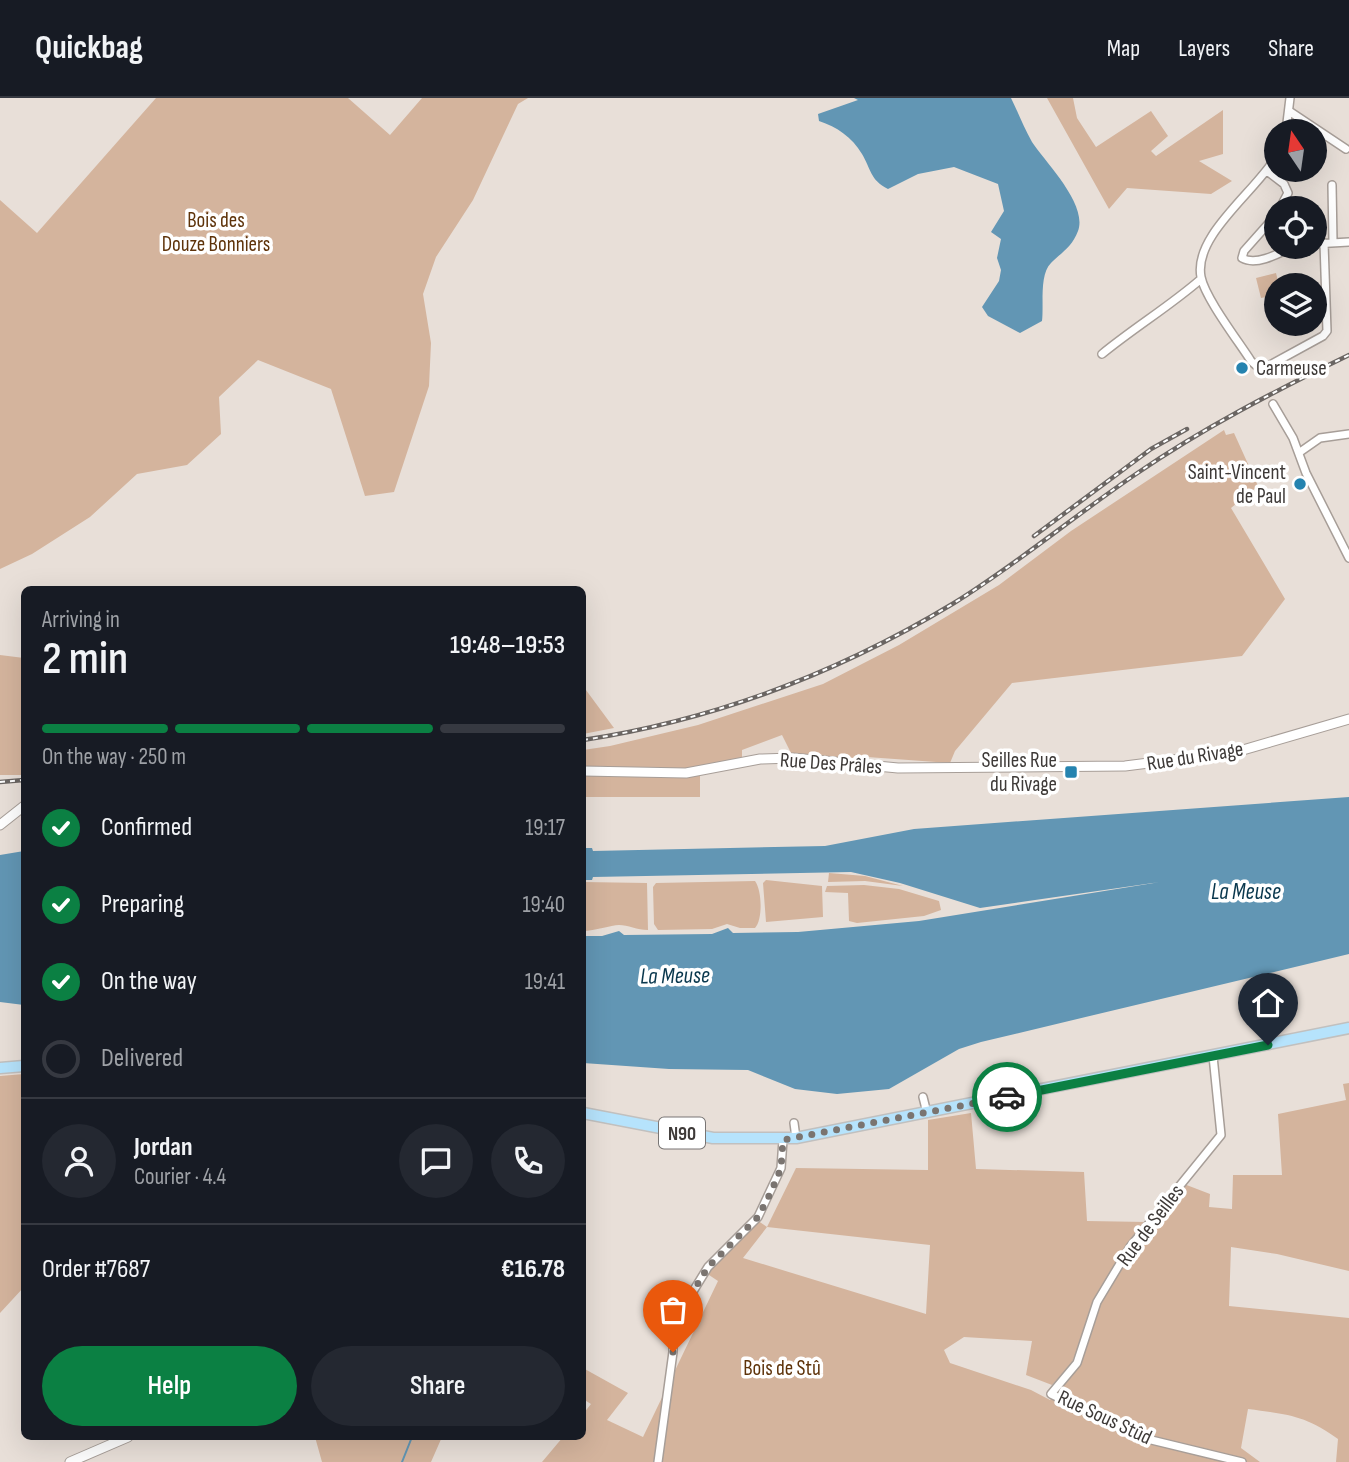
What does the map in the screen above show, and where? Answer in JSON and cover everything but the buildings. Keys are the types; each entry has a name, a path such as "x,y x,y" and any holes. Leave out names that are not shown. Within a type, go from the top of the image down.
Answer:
{"main road":[{"name":"N90","path":"586,1114 713,1138 783,1140 1349,1028"},
{"path":"0,1068 21,1066"}],"street":[{"path":"1288,119 1290,98"},
{"path":"1289,111 1346,149"},
{"path":"1264,174 1211,235 1200,258 1201,279 1251,361 1261,370 1323,336 1327,331 1332,185"},
{"path":"1264,228 1244,251 1242,258 1252,261 1264,258"},
{"path":"1328,243 1349,242"},
{"path":"1102,354 1131,331 1159,315 1201,279"},
{"path":"1273,404 1300,452 1306,472 1349,558"},
{"path":"1300,452 1320,438 1349,434"},
{"name":"Rue du Rivage","path":"1038,768 1125,766 1236,752 1349,719"},
{"name":"Rue Des Prâles","path":"586,771 686,773 760,759 793,758 864,767 1038,768"},
{"path":"0,825 21,808"},
{"name":"Rue de Seilles","path":"1051,1391 1077,1363 1097,1302 1130,1247 1221,1135 1213,1056"},
{"path":"923,1097 927,1113"},
{"path":"794,1123 796,1138"},
{"path":"657,1462 673,1352 673,1324 708,1267 758,1217 781,1168 783,1140"},
{"name":"Rue Sous Stûd","path":"1051,1391 1057,1399 1139,1437 1242,1462"},
{"path":"70,1462 121,1440"}],"green space":[{"name":"Bois des Douze Bonniers","path":"156,98 348,98 390,135 422,98 528,98 518,104 473,200 436,257 423,294 431,343 429,386 394,492 365,496 331,389 258,360 219,397 221,434 187,465 137,474 90,517 32,554 0,569 0,200 37,233"},
{"path":"1047,98 1073,98 1077,118 1096,147 1151,111 1168,136 1151,151 1156,156 1223,110 1223,154 1199,161 1232,181 1211,194 1127,188 1109,209"},
{"path":"1264,276 1264,297 1261,298 1256,278"},
{"path":"1224,430 1226,435 1234,433 1258,486 1231,508 1285,599 1242,656 1012,683 955,751 950,763 867,757 865,763 792,755 782,735 742,750 742,762 700,770 700,797 586,797 586,750 698,725 823,684 899,645 999,585 1071,531"},
{"path":"0,655 21,658 21,775 0,775"},
{"path":"586,690 614,728 586,733"},
{"path":"829,873 865,876 903,886 865,881 828,882"},
{"path":"766,880 822,886 823,917 766,922 763,883"},
{"path":"755,881 761,905 755,928 740,928 727,924 712,929 658,930 654,924 653,887 656,883"},
{"path":"586,882 647,883 648,930 619,925 586,931"},
{"path":"864,885 899,889 939,901 941,910 924,916 857,923 849,921 848,893 825,892 827,886"},
{"path":"21,1074 21,1290 0,1313 0,1076"},
{"name":"Bois de Stû","path":"1349,1083 1349,1271 1277,1254 1231,1247 1229,1306 1349,1318 1349,1462 1336,1462 1338,1439 1316,1425 1285,1414 1248,1409 1241,1448 1260,1462 542,1462 560,1440 586,1440 586,1410 591,1404 586,1401 586,1370 628,1393 607,1420 643,1437 718,1281 706,1273 757,1220 767,1227 796,1168 928,1170 928,1120 971,1113 976,1169 1084,1172 1087,1221 1147,1222 1124,1249 1101,1288 1071,1365 1052,1385 1026,1375 1032,1341 964,1337 944,1350 950,1363 1031,1390 1050,1400 1075,1370 1099,1305 1116,1277 1146,1230 1184,1184 1210,1194 1209,1207 1232,1209 1233,1175 1282,1175 1278,1114 1346,1100 1343,1084","holes":["767,1227 930,1245 926,1314 743,1258"]},
{"path":"316,1440 441,1440 431,1462 322,1462"}],"water":[{"path":"854,98 1011,98 1032,142 1071,196 1079,220 1073,241 1047,268 1043,282 1042,321 1020,333 988,316 982,307 999,281 1001,270 997,258 1001,239 991,232 1004,211 998,184 954,167 918,174 888,189 882,186 874,178 854,143 832,126 819,121 818,114 858,100"},
{"name":"La Meuse","path":"1349,797 1349,954 981,1042 959,1049 889,1089 837,1094 795,1089 748,1070 669,1069 586,1063 586,936 602,936 619,931 624,935 712,934 728,928 733,933 798,932 919,921 1160,882 980,908 900,883 851,872 593,877 592,880 586,880 586,848 592,848 593,851 825,846 914,829"},
{"path":"21,852 21,1005 0,1002 0,855"}],"waterway":[{"path":"402,1462 411,1440"}],"railway":[{"path":"586,739 680,720 728,706 775,690 866,651 911,628 977,588 1113,490 1187,441 1267,396 1349,355"},
{"path":"1034,536 1151,449 1187,429"},
{"path":"0,782 21,780"}],"way so far":[{"path":"673,1352 673,1324 708,1267 758,1217 771,1192 781,1168 783,1140 1007,1097"}],"place":[{"name":"Carmeuse","path":"1242,368"},
{"name":"Saint-Vincent de Paul","path":"1300,484"},
{"name":"Seilles Rue du Rivage","path":"1071,772"}],"route":[{"path":"1007,1097 1268,1045"}]}
